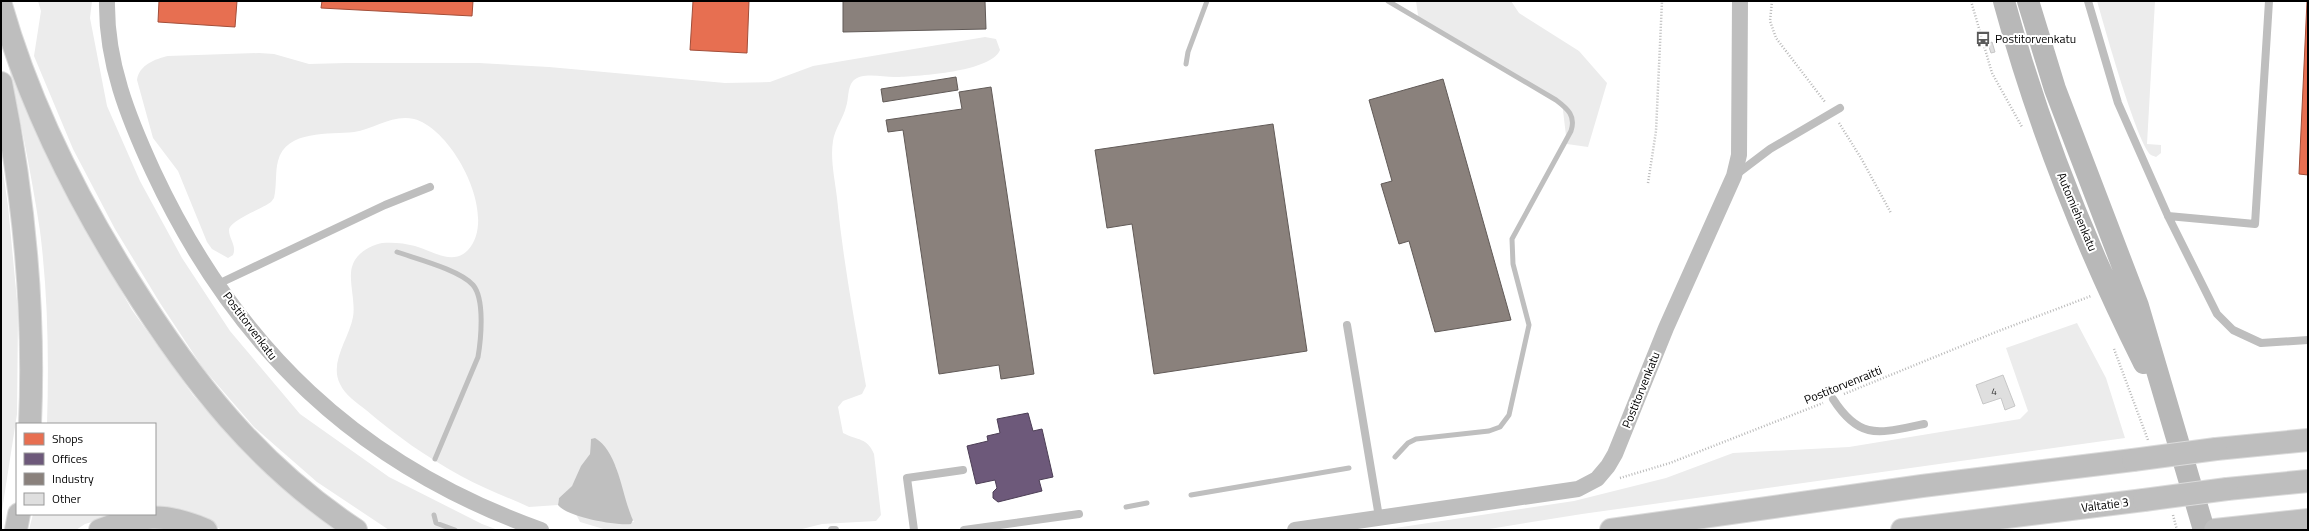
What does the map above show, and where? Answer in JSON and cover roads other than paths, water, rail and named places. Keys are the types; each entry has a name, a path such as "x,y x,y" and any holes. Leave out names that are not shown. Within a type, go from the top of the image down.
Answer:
{"highway":[{"path":"1,5 8,30 36,103 64,165 97,232 162,334 206,394 252,446 300,490 356,530"},
{"path":"1,84 19,184 26,248 30,310 30,423"},
{"path":"1611,530 1922,486 2133,460 2216,448 2308,440"},
{"name":"Valtatie 3","path":"1902,530 2227,489 2308,481"},
{"path":"16,530 19,515"},
{"path":"100,530 132,519 162,517 180,521 206,530"},
{"path":"2214,530 2308,520"}],"main road":[{"name":"Automiehenkatu","path":"2004,1 2025,75 2056,162 2120,315 2170,414"},
{"name":"Automiehenkatu","path":"2028,1 2055,89 2138,306 2204,530"}],"street":[{"name":"Postitorvenkatu","path":"107,1 110,48 117,82 140,143 176,217 218,284 271,356 314,398 348,427 380,450 441,487 508,518 541,530"},
{"name":"Postitorvenkatu","path":"1295,530 1578,489 1597,480 1615,454 1666,328 1734,176 1739,155 1740,1"}],"lane":[{"path":"2088,1 2118,103 2168,216 2217,314 2233,330 2260,343 2308,340"},
{"path":"2168,216 2255,224 2269,1"},
{"path":"1734,176 1770,149 1840,108"},
{"path":"218,284 378,208 430,187"},
{"path":"1347,325 1379,517"},
{"path":"1833,399 1848,420 1866,430 1888,431 1924,424"},
{"path":"914,530 907,478 963,470"},
{"path":"964,530 1078,514"}],"waterway":[{"path":"1186,64 1188,52 1207,1"},
{"path":"1388,1 1556,100 1570,113 1572,117 1571,131 1512,239 1513,264 1529,325 1509,415 1500,427 1489,431 1416,439 1408,443 1395,457"},
{"path":"397,252 449,270 467,280 477,291 481,309 481,330 478,357 435,459"},
{"path":"1191,495 1349,468"},
{"path":"1126,507 1147,503"},
{"path":"434,515 436,523 455,530"}],"place":[{"name":"Postitorvenkatu","path":"1983,39"}]}
